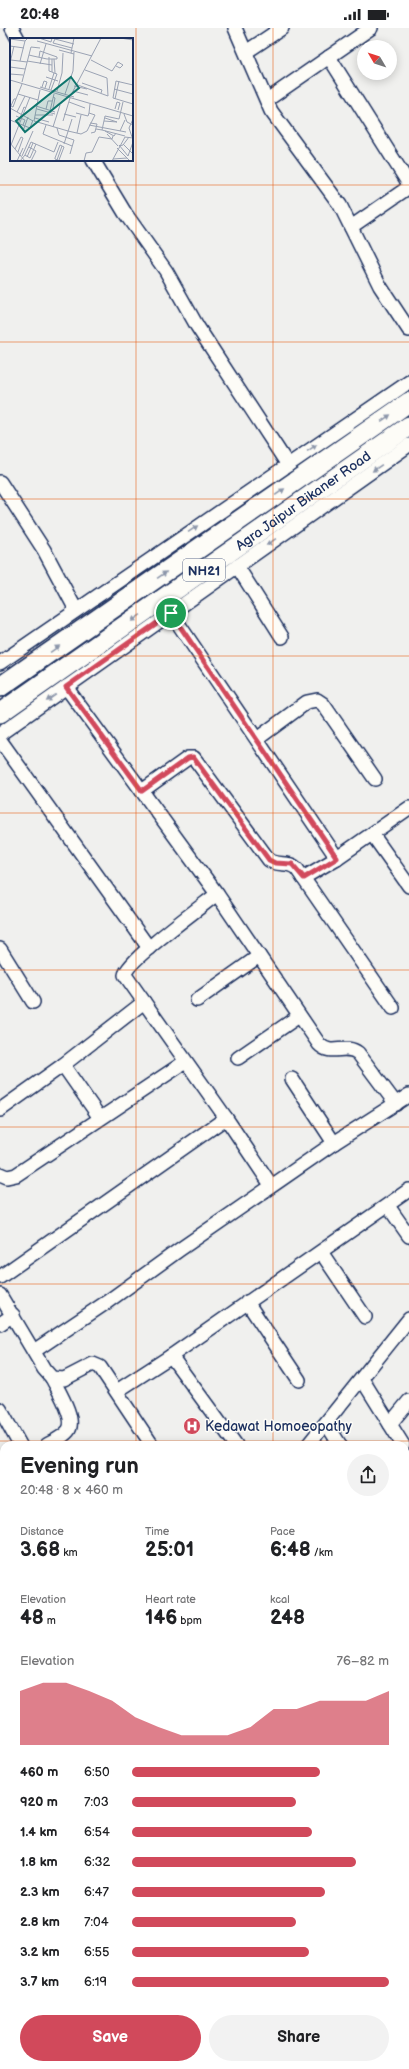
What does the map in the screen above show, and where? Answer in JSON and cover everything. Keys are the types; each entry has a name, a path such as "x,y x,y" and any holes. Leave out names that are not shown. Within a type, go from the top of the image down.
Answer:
{"highway":[{"name":"Agra Jaipur Bikaner Road","path":"0,687 409,402"},
{"name":"Agra Jaipur Bikaner Road","path":"0,713 409,426"}],"street":[{"path":"12,28 17,38"},
{"path":"235,28 271,112 340,205 380,286 409,330"},
{"path":"246,52 282,28"},
{"path":"266,100 371,28"},
{"path":"329,57 409,184"},
{"path":"94,161 125,214 166,271 197,326 288,465"},
{"path":"351,227 409,187"},
{"path":"0,663 409,382"},
{"path":"0,734 409,445"},
{"path":"0,482 44,550 76,610"},
{"path":"237,566 282,636"},
{"path":"171,613 337,858"},
{"path":"66,687 218,894 299,1016 323,1048 332,1051 349,1048 358,1053 396,1104"},
{"path":"257,739 308,702 317,700 323,704 375,779"},
{"path":"0,740 149,948"},
{"path":"142,791 188,758 193,757 269,860 275,863 292,864 304,878 393,1008"},
{"path":"304,878 337,858 409,808"},
{"path":"372,834 409,886"},
{"path":"218,894 149,948 127,968 125,975 226,1118 271,1186"},
{"path":"0,949 32,1002"},
{"path":"197,1000 259,956"},
{"path":"0,1110 62,1065 144,1002"},
{"path":"238,1058 299,1016"},
{"path":"0,1174 7,1177 16,1175 185,1062"},
{"path":"62,1065 100,1118"},
{"path":"292,1079 334,1143"},
{"path":"34,1351 107,1302 271,1186 334,1143 409,1095"},
{"path":"0,1277 226,1118"},
{"path":"118,1391 171,1356 409,1190"},
{"path":"388,1206 409,1236"},
{"path":"321,1252 365,1317"},
{"path":"0,1295 44,1369 52,1378 71,1417 71,1425 69,1430 54,1441"},
{"path":"247,1302 299,1380"},
{"path":"0,1324 13,1315"},
{"path":"311,1441 409,1319"},
{"path":"171,1356 233,1441"},
{"path":"52,1378 64,1379 93,1364 100,1368 118,1391 134,1420 149,1441"},
{"path":"362,1378 401,1441"},
{"path":"390,1424 409,1401"},
{"path":"0,1409 18,1441"},
{"path":"134,1420 140,1441"},
{"path":"326,1423 337,1441"}],"place":[{"name":"Kedawat Homoeopathy","path":"192,1426"}],"route":[{"path":"171,613 337,858 304,878 292,864 275,863 269,860 193,757 188,758 142,791 66,687 171,613"}]}
